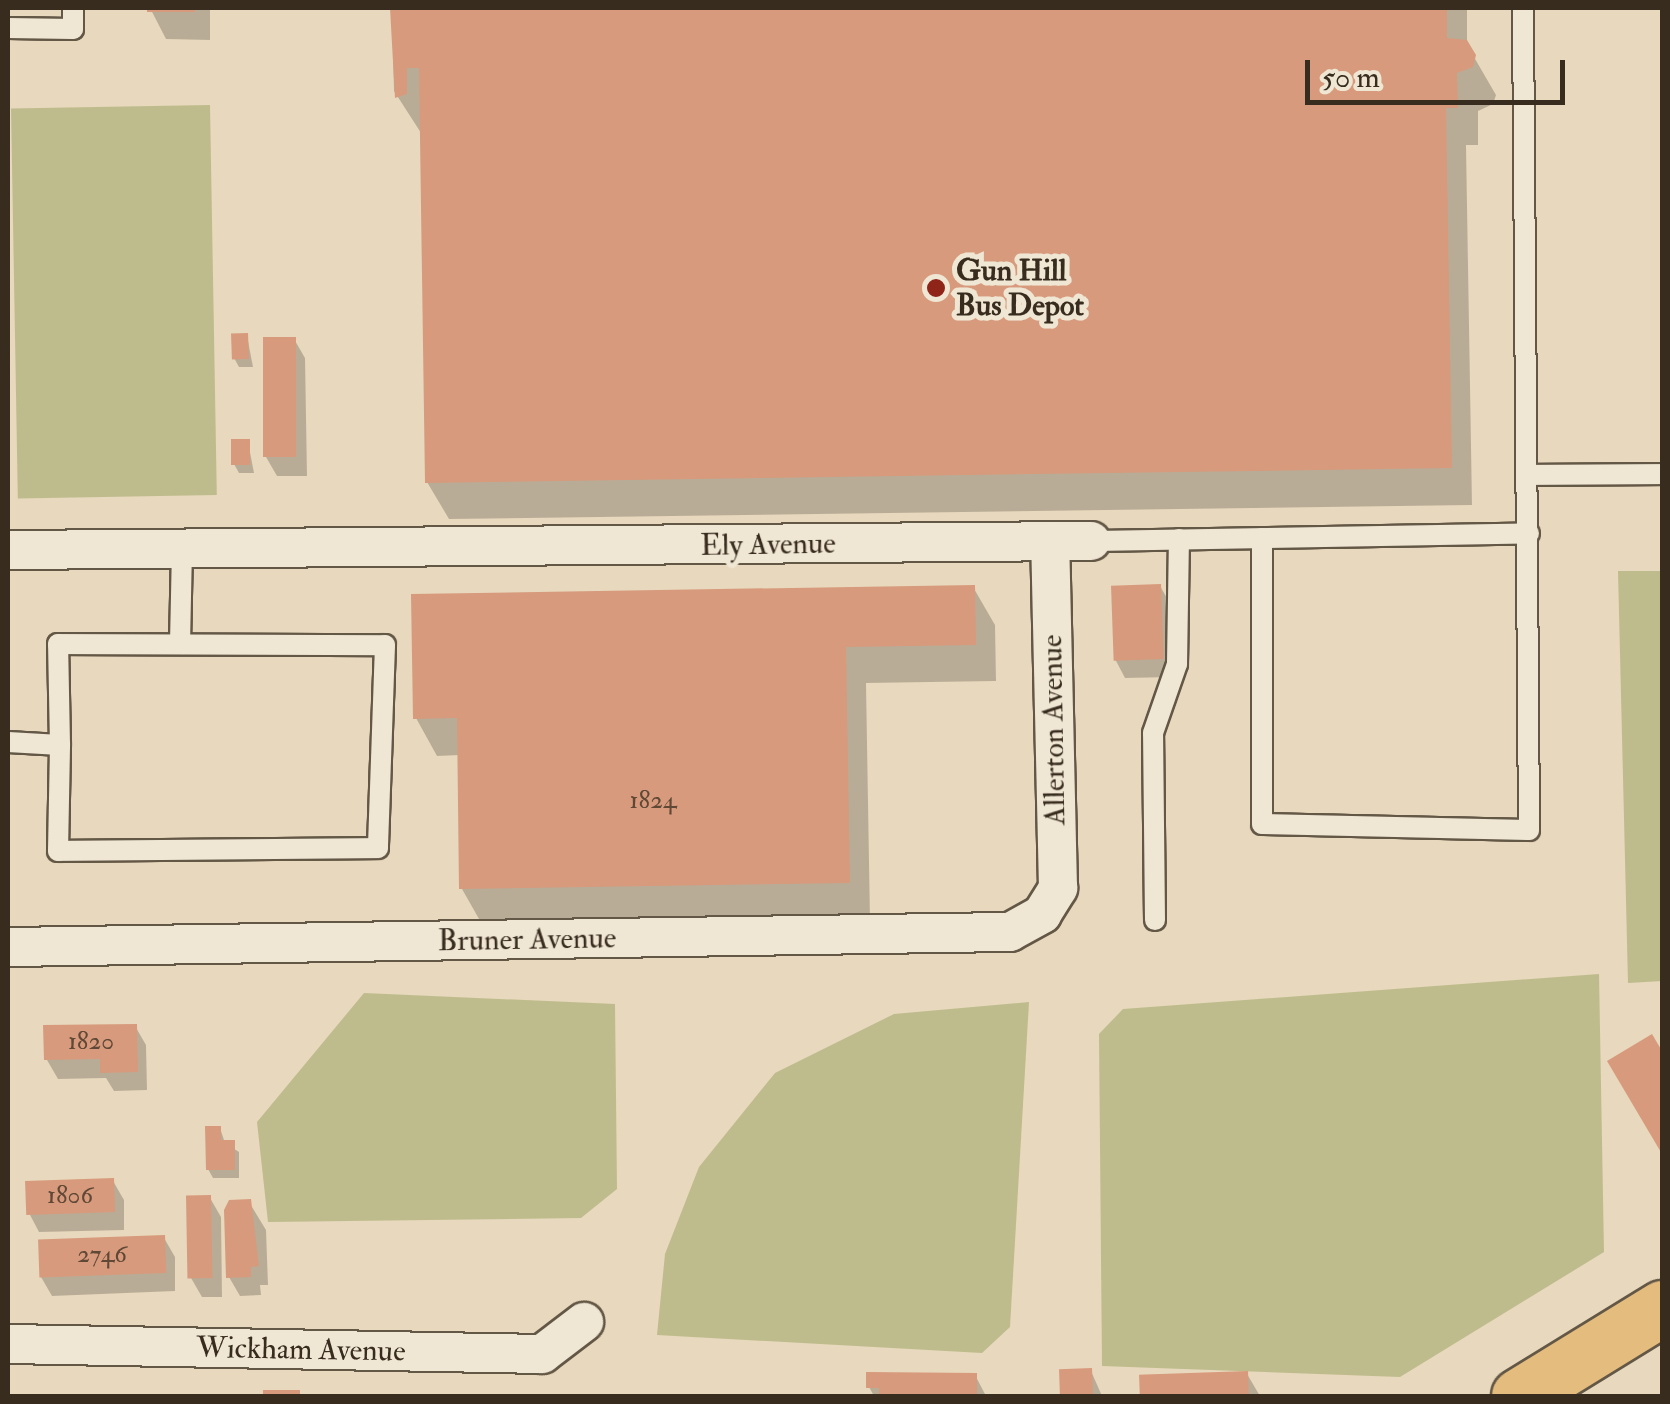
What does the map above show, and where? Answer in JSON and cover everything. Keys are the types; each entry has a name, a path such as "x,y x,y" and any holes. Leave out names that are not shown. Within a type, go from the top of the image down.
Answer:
{"main road":[{"path":"1519,1396 1662,1308"}],"street":[{"name":"Ely Avenue","path":"8,550 182,552 1090,541"},
{"name":"Allerton Avenue","path":"1042,914 1058,888 1050,542"},
{"name":"Bruner Avenue","path":"8,947 1010,932 1042,914"},
{"name":"Wickham Avenue","path":"8,1344 542,1354 584,1322"}],"lane":[{"path":"8,28 72,29 73,8"},
{"path":"1262,538 1262,824 1529,830 1523,8"},
{"path":"1528,475 1662,474"},
{"name":"Ely Avenue","path":"1090,541 1529,533"},
{"path":"1155,920 1154,733 1177,664 1179,539"},
{"path":"180,644 182,552"},
{"path":"58,644 385,645 378,848 58,852 60,745 58,644"},
{"path":"8,742 60,745"}],"shaded area":[{"path":"210,105 217,495 18,498 11,108"},
{"path":"1618,571 1662,571 1662,981 1628,983"},
{"path":"1599,974 1604,1252 1400,1377 1102,1366 1099,1034 1123,1009"},
{"path":"364,993 615,1004 617,1189 581,1218 268,1222 257,1122"},
{"path":"1029,1002 1010,1327 982,1353 657,1335 665,1254 699,1167 775,1073 894,1014"}],"building":[{"path":"147,8 195,8 195,12 147,12"},
{"name":"Gun Hill Bus Depot","path":"390,8 1447,8 1447,38 1467,40 1476,55 1473,67 1457,73 1458,108 1446,108 1452,468 425,483 419,68 407,68 407,94 395,98"},
{"path":"248,333 249,359 232,360 231,334"},
{"path":"263,337 296,337 296,457 263,457"},
{"path":"231,439 250,439 250,465 231,465"},
{"path":"1161,584 1164,659 1114,661 1111,586"},
{"path":"975,585 976,645 846,647 850,883 459,889 457,718 413,719 411,594"},
{"path":"137,1024 138,1072 100,1073 100,1059 44,1060 43,1025"},
{"path":"1652,1034 1662,1051 1662,1154 1607,1061"},
{"path":"205,1126 221,1126 221,1140 235,1140 235,1170 206,1170"},
{"path":"114,1178 115,1212 26,1215 25,1181"},
{"path":"186,1195 211,1195 212,1278 187,1278"},
{"path":"251,1199 259,1266 251,1267 251,1277 226,1278 224,1210 229,1200"},
{"path":"165,1235 166,1273 39,1277 38,1239"},
{"path":"1092,1368 1093,1396 1060,1396 1059,1369"},
{"path":"1248,1371 1249,1396 1140,1396 1139,1375"},
{"path":"866,1372 977,1373 977,1396 879,1396 879,1388 866,1388"},
{"path":"263,1390 300,1390 300,1396 263,1396"}],"place":[{"name":"Gun Hill Bus Depot","path":"936,288"}]}
